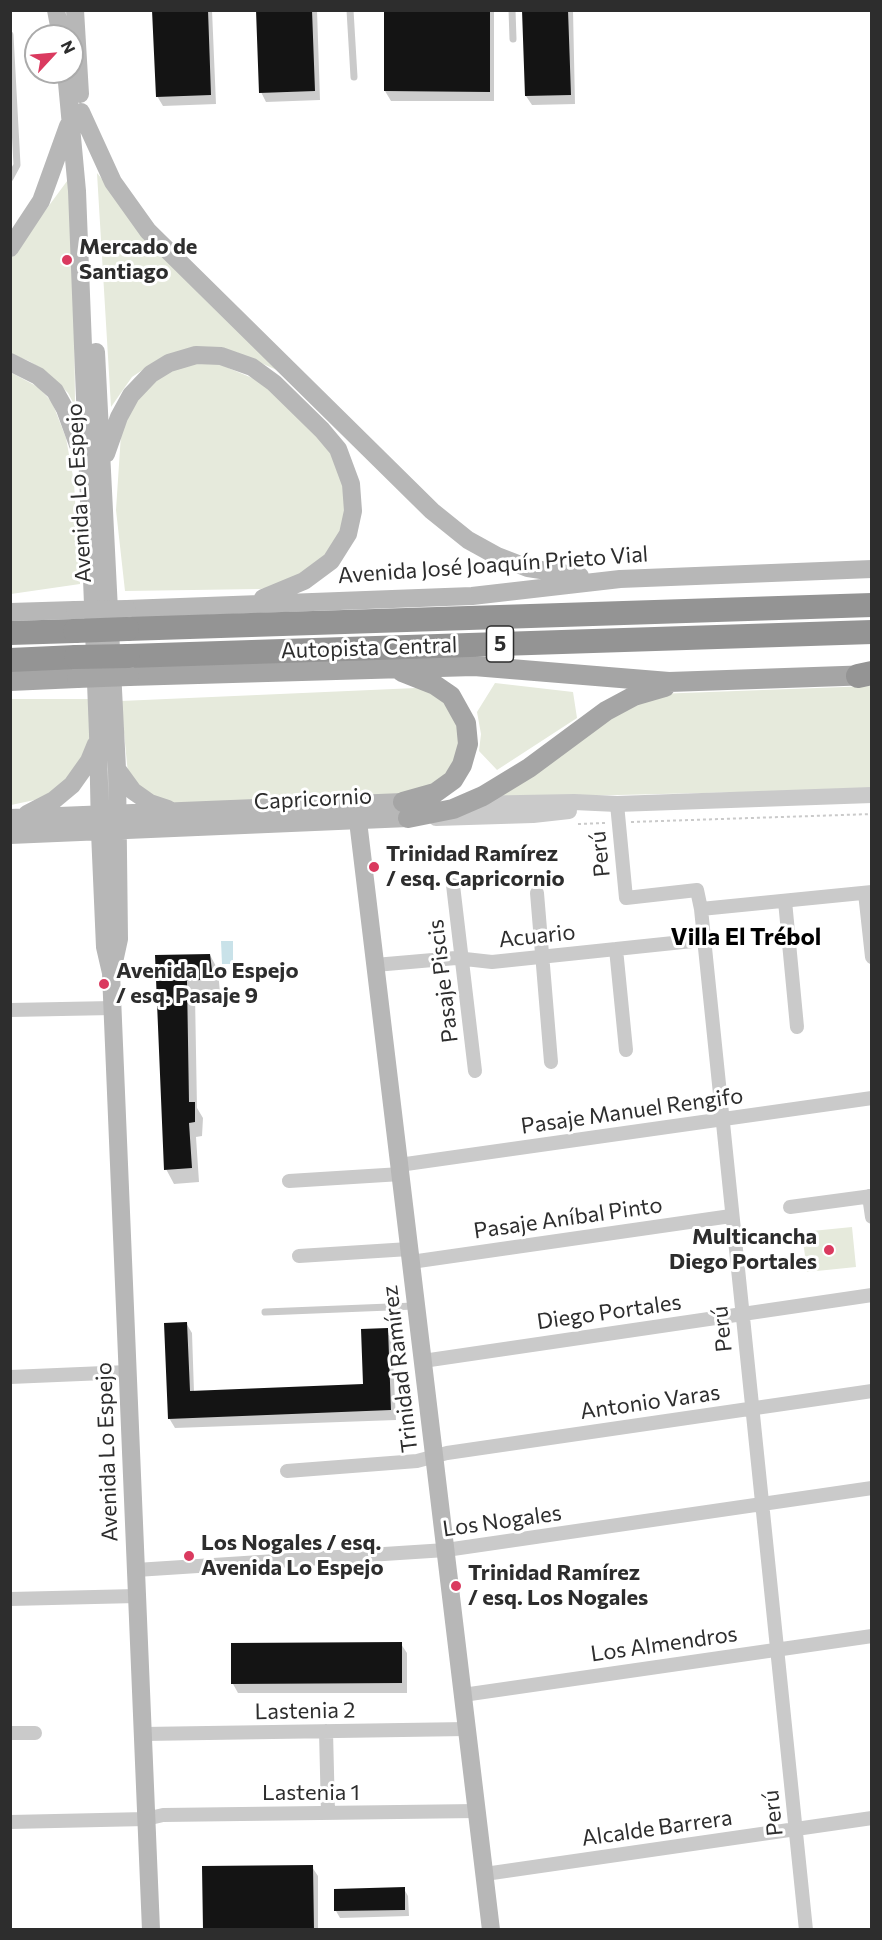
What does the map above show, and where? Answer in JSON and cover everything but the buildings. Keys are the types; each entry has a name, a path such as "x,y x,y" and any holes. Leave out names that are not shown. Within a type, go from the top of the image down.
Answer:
{"highway":[{"name":"Autopista Central","path":"10,633 75,620 872,605"},
{"name":"Autopista Central","path":"10,660 76,668 872,632"}],"main road":[{"name":"Avenida Lo Espejo","path":"75,10 76,114 95,474 117,769 118,948 111,973"},
{"name":"Avenida Lo Espejo","path":"69,84 76,114"},
{"path":"10,248 41,201 76,114"},
{"path":"76,114 109,175 148,231 443,521 483,549 513,562 543,571 620,579"},
{"path":"95,474 131,395 151,374 169,363 196,355 221,356 242,362 274,382 338,449 351,484 352,517 343,543 323,568 284,590 242,604"},
{"path":"10,362 38,376 61,400 76,437 95,474"},
{"name":"Avenida Lo Espejo","path":"95,474 100,823 105,947 111,973 151,1929"},
{"name":"Avenida José Joaquín Prieto Vial","path":"127,619 242,604 472,596 620,579 872,569"},
{"path":"10,612 75,620"},
{"path":"128,666 384,669 493,666 616,679 694,681 867,675"},
{"path":"10,681 76,668"},
{"path":"384,669 411,674 444,690 462,713 468,734 466,755 453,780 406,810"},
{"path":"406,810 438,813 466,804 513,779 592,720 620,703 654,689 694,681"},
{"path":"12,824 45,806 72,785 89,761 98,734"},
{"path":"117,769 126,783 141,797 178,812"},
{"name":"Capricornio","path":"12,824 118,823 406,810"},
{"name":"Capricornio","path":"118,823 178,812 355,813"},
{"name":"Trinidad Ramírez","path":"355,813 491,1929"}],"street":[{"name":"Capricornio","path":"466,804 555,802 617,804 872,795"},
{"name":"Capricornio","path":"406,810 533,815 617,804"},
{"name":"Perú","path":"617,804 626,898 697,890 701,909 702,940 806,1929"},
{"name":"Pasaje Piscis","path":"453,885 464,958 475,1071"},
{"path":"701,909 868,892 872,957"},
{"path":"537,893 551,1062"},
{"path":"785,901 797,1027"},
{"name":"Acuario","path":"375,965 464,958 492,962 702,940"},
{"path":"616,949 626,1050"},
{"path":"10,1010 112,1008"},
{"name":"Pasaje Manuel Rengifo","path":"289,1181 400,1170 721,1119 872,1098"},
{"path":"790,1207 870,1196 872,1217"},
{"name":"Pasaje Aníbal Pinto","path":"299,1256 410,1255 731,1216"},
{"name":"Diego Portales","path":"423,1361 872,1295"},
{"path":"10,1377 128,1372"},
{"name":"Antonio Varas","path":"287,1471 417,1461 434,1456 872,1391"},
{"name":"Los Nogales","path":"136,1570 446,1551 872,1488"},
{"path":"10,1599 137,1596"},
{"name":"Los Almendros","path":"463,1695 872,1636"},
{"name":"Lastenia 2","path":"143,1734 467,1729"},
{"path":"326,1731 328,1813"},
{"path":"10,1733 35,1732"},
{"name":"Lastenia 1","path":"10,1822 147,1819 163,1815 477,1811"},
{"name":"Alcalde Barrera","path":"485,1874 872,1818"}],"lane":[{"path":"350,10 354,77"},
{"path":"512,10 513,39"},
{"path":"10,35 17,165 10,178"},
{"path":"265,1312 416,1306"}],"path":[{"path":"574,824 872,814"}],"shaded area":[{"path":"73,173 75,406 68,393 48,373 29,361 11,354 11,257"},
{"path":"97,173 161,251 279,371 236,352 162,357 132,377 111,407"},
{"path":"193,364 219,364 264,383 327,447 336,461 346,498 342,529 328,553 305,572 274,587 125,591 116,510 121,434 139,394 169,371"},
{"path":"10,372 38,387 52,402 66,438 74,482 80,584 11,594"},
{"path":"495,683 573,692 577,718 497,770 479,751 481,734 477,712"},
{"path":"871,686 871,789 492,798 621,709 656,694"},
{"path":"416,688 438,694 457,718 461,755 430,794 177,806 155,800 128,774 121,701"},
{"path":"10,699 89,699 90,735 85,753 73,776 44,798 11,805"},
{"name":"Multicancha Diego Portales","path":"852,1227 856,1267 807,1272 802,1232"}],"water":[{"path":"221,941 233,941 233,964 222,964"}],"place":[{"name":"Mercado de Santiago","path":"67,260"},
{"name":"Trinidad Ramírez / esq. Capricornio","path":"374,867"},
{"name":"Avenida Lo Espejo / esq. Pasaje 9","path":"104,984"},
{"name":"Multicancha Diego Portales","path":"829,1250"},
{"name":"Los Nogales / esq. Avenida Lo Espejo","path":"189,1556"},
{"name":"Trinidad Ramírez / esq. Los Nogales","path":"456,1586"}],"district":[{"name":"Villa El Trébol","path":"746,937"}]}
